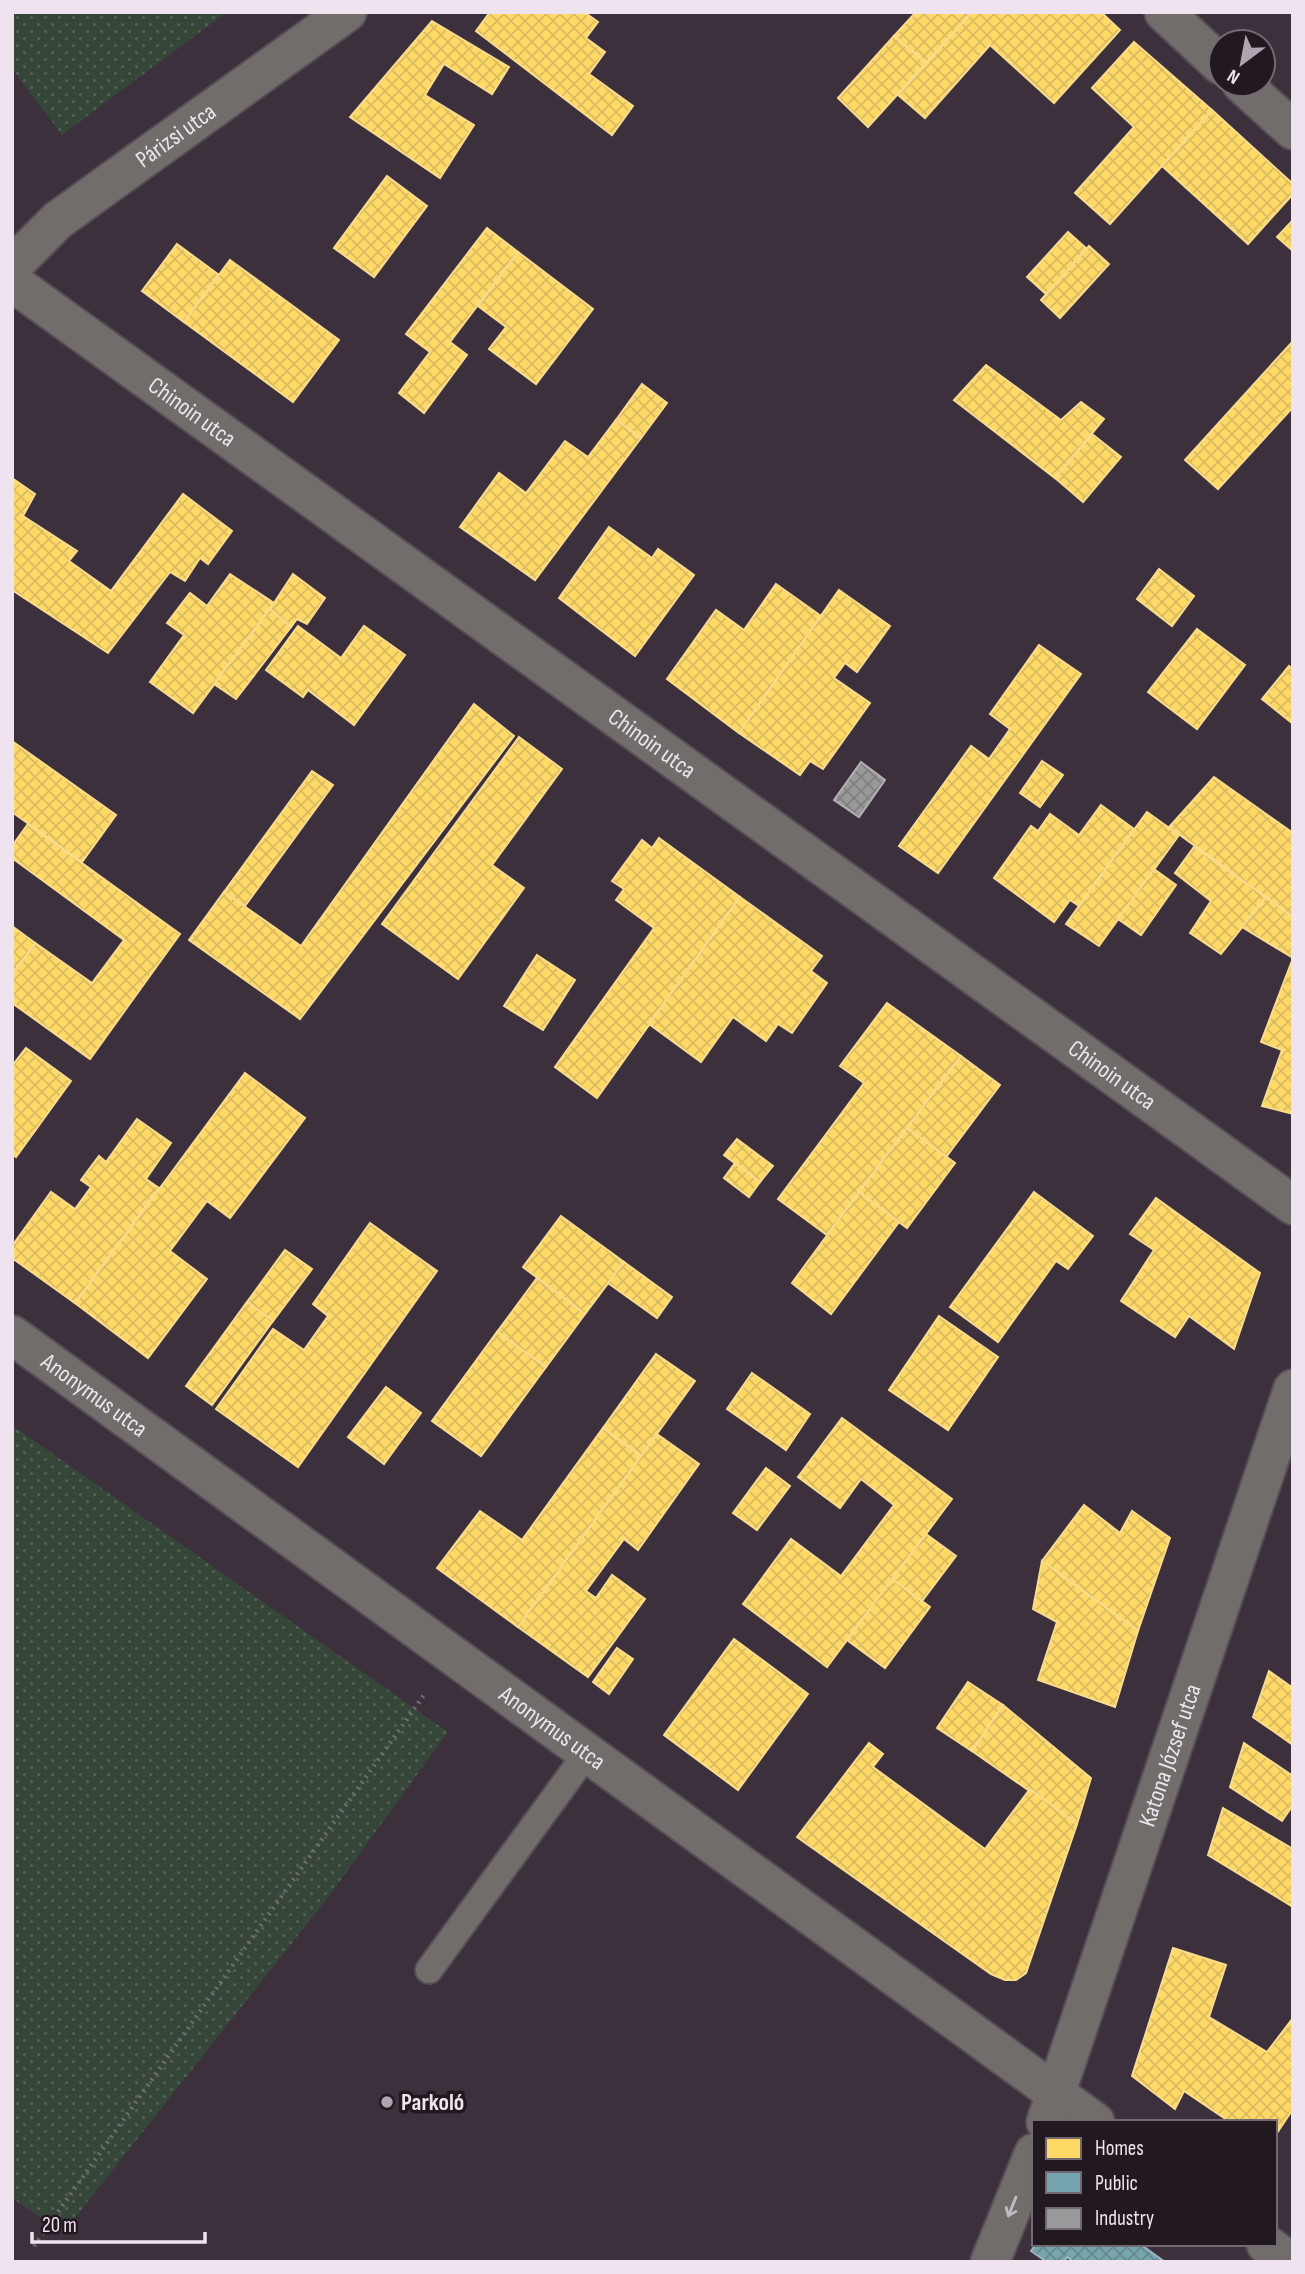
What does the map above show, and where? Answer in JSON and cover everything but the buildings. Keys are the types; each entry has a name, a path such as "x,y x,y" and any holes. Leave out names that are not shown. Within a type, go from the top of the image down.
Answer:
{"street":[{"name":"Párizsi utca","path":"12,266 58,220 347,12"},
{"path":"1164,12 1207,52"},
{"path":"1258,98 1293,130"},
{"name":"Chinoin utca","path":"12,282 1293,1205"},
{"name":"Anonymus utca","path":"12,1335 587,1753 1052,2108 1089,2120"},
{"name":"Katona József utca","path":"1052,2108 1293,1389"},
{"path":"990,2262 1032,2158"}],"lane":[{"path":"429,1970 587,1753"}],"path":[{"path":"34,2246 452,1656"}],"green space":[{"path":"12,12 227,12 62,135 12,69"},
{"path":"12,1425 448,1732 329,1896 63,2233 12,2198"}],"place":[{"name":"Parkoló","path":"387,2102"}]}
